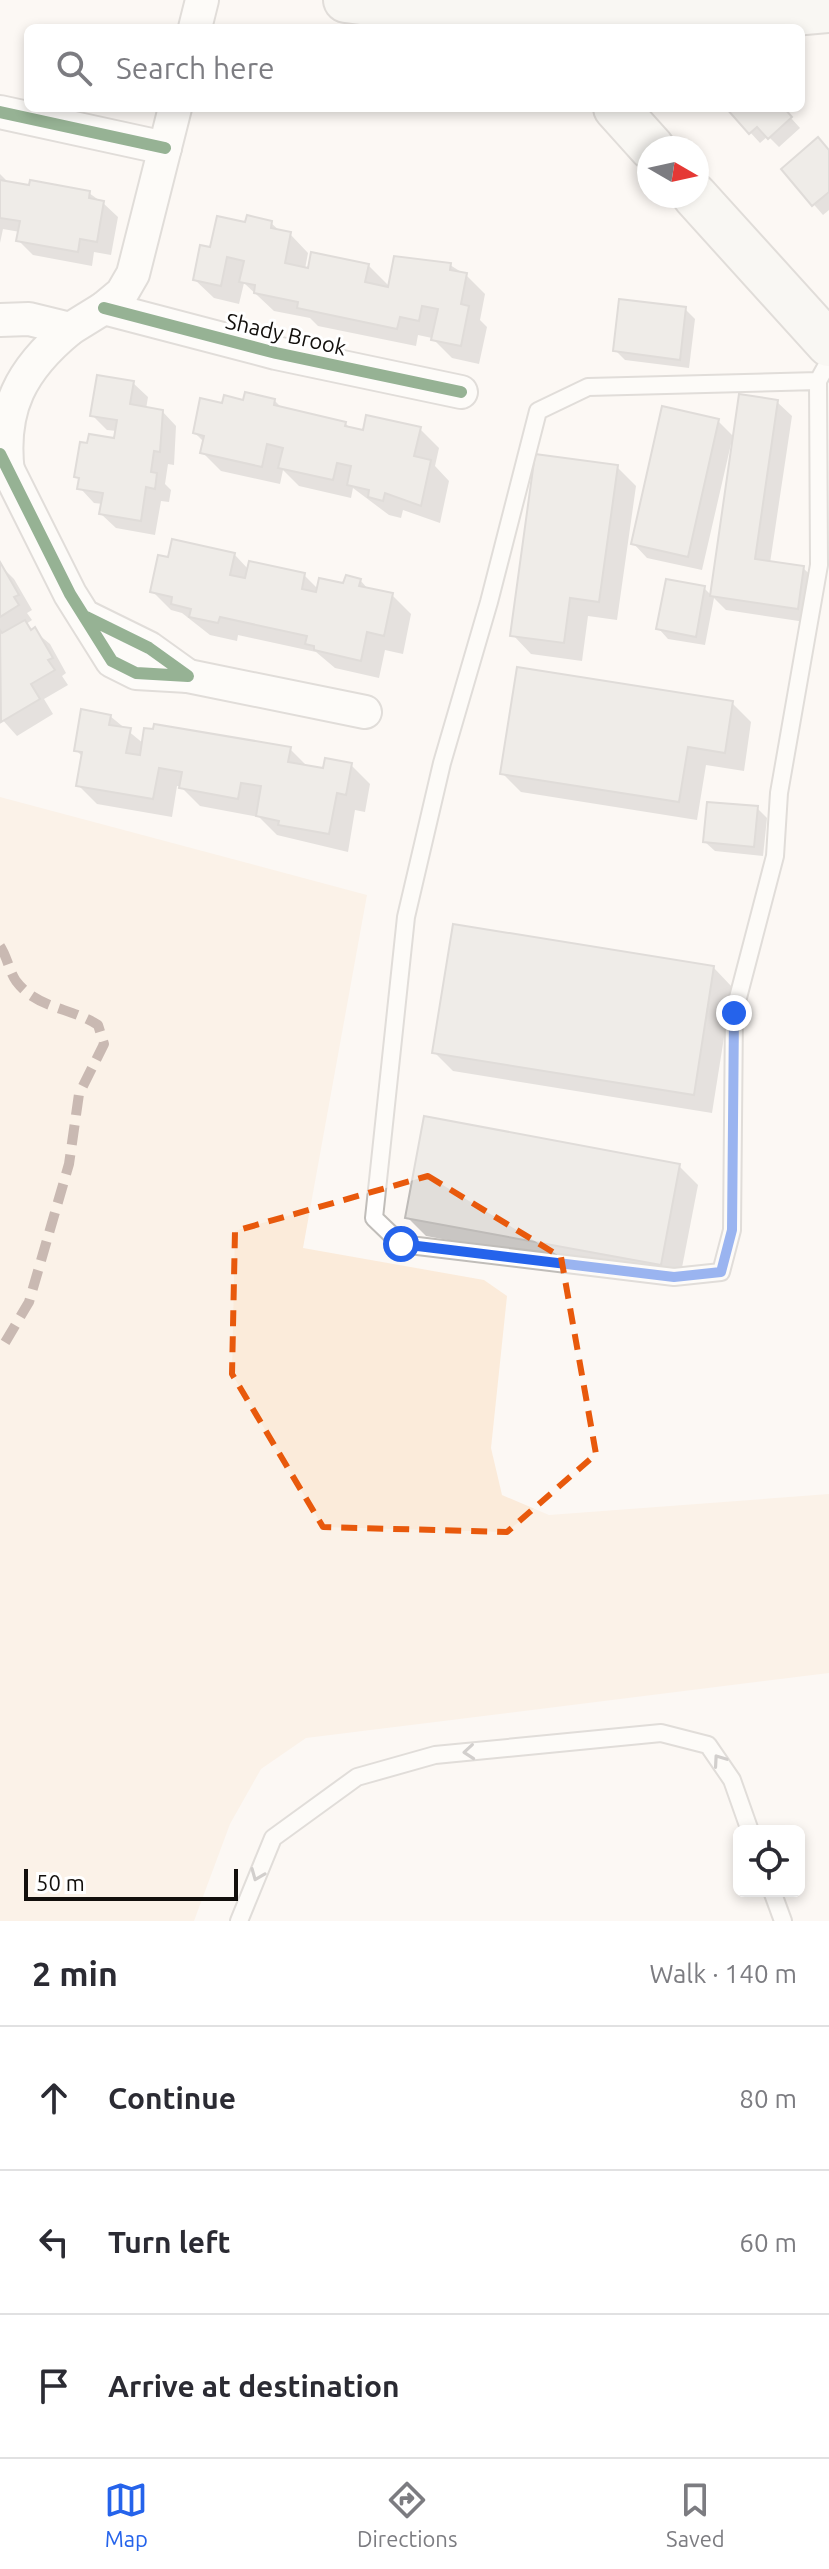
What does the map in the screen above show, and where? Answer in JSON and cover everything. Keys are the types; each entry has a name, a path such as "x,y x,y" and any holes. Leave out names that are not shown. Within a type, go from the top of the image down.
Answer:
{"main road":[{"path":"346,0 540,24 681,21 829,10"},
{"path":"620,112 641,136"},
{"path":"704,208 824,363"}],"street":[{"path":"196,24 202,0"},
{"path":"0,112 165,148"},
{"path":"174,112 133,274 122,293 70,329 44,353 16,392 3,430 4,463 70,594 103,649 122,669 150,675 188,676 365,712"},
{"name":"Shady Brook","path":"104,308 276,353 461,392"},
{"path":"0,320 29,319 70,329"}],"lane":[{"path":"824,363 819,565 779,793 775,856 734,1013 732,1230 721,1272 674,1277 401,1244 374,1218 406,917 442,763 489,602 538,411 588,387 829,361"},
{"path":"239,1921 273,1838 357,1777 435,1755 661,1733 708,1745 732,1780 748,1825"},
{"path":"774,1897 783,1921"}],"highlighted area":[{"path":"428,1176 561,1257 596,1454 507,1532 323,1527 232,1374 235,1231"}],"shaded area":[{"path":"0,797 367,895 303,1248 484,1280 507,1296 491,1448 502,1495 549,1515 829,1494 829,1673 306,1738 261,1769 230,1824 194,1921 0,1921"}],"building":[{"path":"730,112 788,112 792,117 768,139 757,127 749,134"},
{"path":"818,137 829,150 829,192 812,206 781,169"},
{"path":"0,180 29,185 30,180 90,191 89,198 104,201 97,242 80,239 78,252 16,241 20,221 0,218"},
{"path":"247,215 272,221 271,228 291,232 285,263 308,268 311,252 369,264 365,282 388,287 394,256 451,263 450,270 467,273 461,304 469,306 461,346 431,340 438,309 422,306 419,321 400,317 397,329 297,308 298,302 254,293 255,285 239,282 244,261 227,257 221,286 193,280 200,245 210,247 217,216 245,222"},
{"path":"619,299 686,307 680,360 613,351"},
{"path":"97,375 134,381 130,404 163,410 160,452 154,451 151,472 157,473 155,489 146,487 141,521 99,514 103,493 77,489 79,478 74,477 80,442 87,443 89,434 114,438 117,420 90,416"},
{"path":"245,392 275,399 274,405 346,422 345,426 363,430 366,415 421,427 414,456 431,460 421,506 385,493 383,501 368,497 369,490 347,485 351,466 337,463 333,480 278,468 283,448 267,444 262,467 200,453 204,436 193,433 200,398 222,403 224,395 243,400"},
{"path":"739,394 778,400 755,559 804,566 798,609 710,596"},
{"path":"662,406 719,419 688,557 631,544"},
{"path":"535,454 618,465 599,602 570,598 564,643 510,636"},
{"path":"172,539 235,553 230,575 245,578 249,561 305,573 302,589 316,592 319,578 343,583 346,575 361,579 359,586 393,593 384,636 367,632 361,661 314,650 314,646 305,644 307,636 220,617 218,623 189,617 191,609 171,604 172,597 150,592 158,555 168,557"},
{"path":"0,562 19,595 14,597 19,605 0,617"},
{"path":"666,579 705,586 696,637 656,629"},
{"path":"25,620 31,630 35,627 53,658 48,660 55,670 31,684 40,699 1,722 0,630 2,633"},
{"path":"517,667 733,701 725,753 688,747 679,802 500,774"},
{"path":"81,709 111,715 109,725 131,728 126,753 140,755 144,728 153,729 154,724 291,747 288,762 323,768 325,758 352,763 346,795 337,793 329,834 278,825 279,821 256,816 261,786 241,783 238,799 179,788 182,772 159,768 153,799 76,786 82,752 74,751"},
{"path":"707,802 758,806 754,847 703,842"},
{"path":"453,924 714,966 694,1095 432,1053"},
{"path":"424,1116 680,1164 661,1265 405,1218"}],"marked path":[{"path":"0,946 16,981 24,990 98,1025 104,1044 79,1094 69,1164 29,1302 0,1351"}],"cycle path":[{"path":"0,112 165,148"},
{"path":"104,308 276,353 461,392"},
{"path":"0,454 70,594 112,661 136,673 188,676 149,648 86,617"}],"route":[{"path":"401,1244 674,1277 721,1272 732,1230 734,1013"}]}
